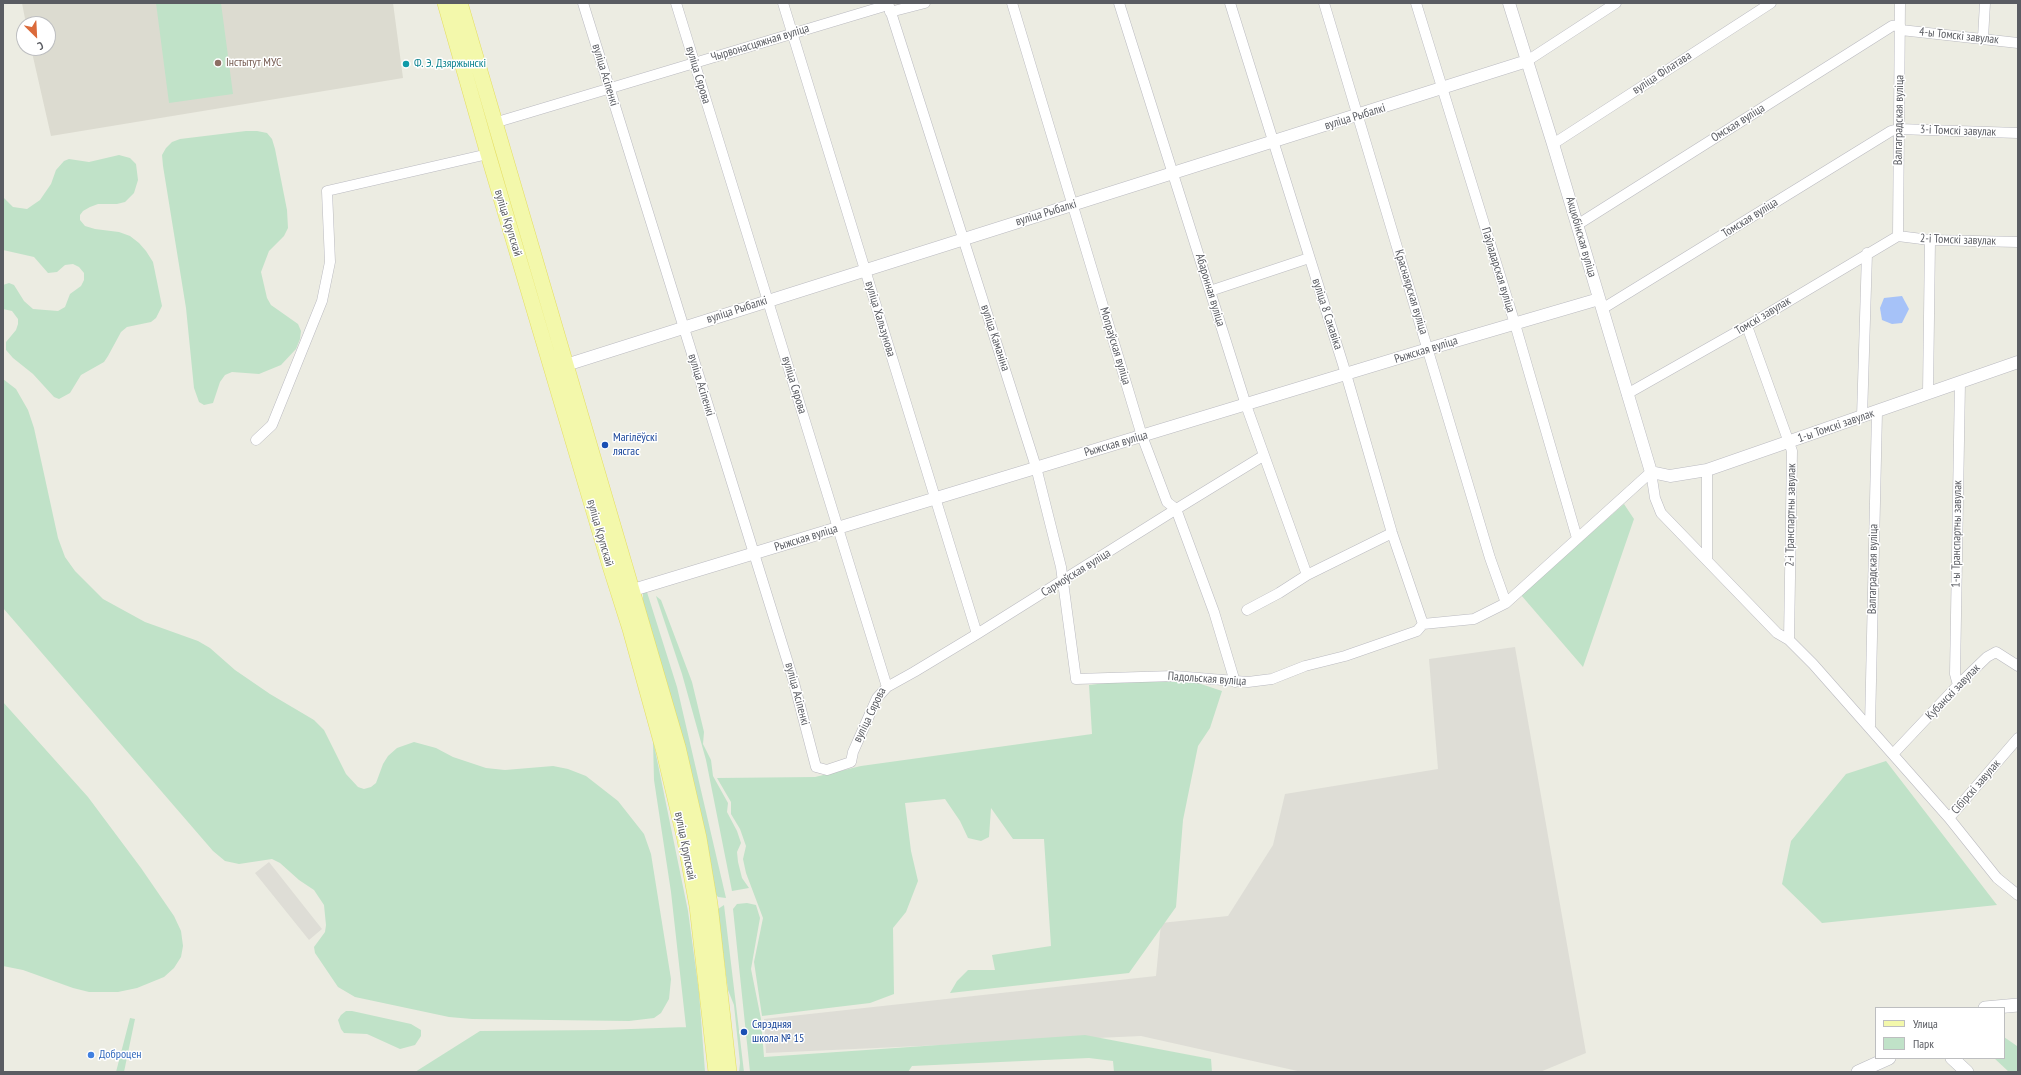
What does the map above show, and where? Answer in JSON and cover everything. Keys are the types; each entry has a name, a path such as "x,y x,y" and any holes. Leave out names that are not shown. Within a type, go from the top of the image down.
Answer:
{"main road":[{"name":"вуліца Крупскай","path":"445,3 607,558 630,630 664,752 685,840 697,906 716,1072"},
{"name":"вуліца Крупскай","path":"460,3 678,747 698,838 710,904 726,1033 729,1072"},
{"path":"1996,1007 2018,1005"},
{"path":"1858,1072 1886,1059"},
{"path":"1953,1059 1967,1072"}],"street":[{"name":"вуліца Асіпенкі","path":"583,3 793,679 816,767 827,770 851,762"},
{"name":"вуліца Сярова","path":"676,3 887,687 877,698 852,752 851,762"},
{"name":"вуліца Хальзунова","path":"784,3 977,634"},
{"name":"Чырвонасцяжная вуліца","path":"494,123 793,33 889,7 925,3"},
{"name":"Мопраўская вуліца","path":"1012,3 1142,436 1168,502 1176,509 1214,612 1236,682"},
{"name":"Абаронная вуліца","path":"1119,3 1174,172 1246,405 1263,456 1308,575"},
{"name":"вуліца 8 Сакавіка","path":"1230,3 1346,374 1392,533 1423,624"},
{"name":"Краснаярская вуліца","path":"1324,3 1490,558 1506,603"},
{"name":"Паўладарская вуліца","path":"1416,3 1515,324 1577,538"},
{"name":"Акцюбінская вуліца","path":"1509,3 1553,144 1651,472"},
{"path":"1527,61 1616,3"},
{"name":"вуліца Філатава","path":"1553,144 1771,3"},
{"name":"Валгаградская вуліца","path":"1898,236 1900,3"},
{"path":"1983,38 1985,3"},
{"name":"вуліца Каманіна","path":"889,7 1036,467 1061,567 1076,679"},
{"name":"Омская вуліца","path":"1577,225 1892,26 1900,28"},
{"name":"4-ы Томскі завулак","path":"1900,28 2018,43"},
{"name":"вуліца Рыбалкі","path":"566,365 1174,172 1442,90 1527,61"},
{"name":"3-і Томскі завулак","path":"1898,129 2018,133"},
{"name":"Томская вуліца","path":"1600,304 1890,132 1898,129"},
{"path":"256,440 272,425 322,301 330,262 327,191 488,154"},
{"name":"2-і Томскі завулак","path":"1898,236 1930,240 2018,242"},
{"name":"Томскі завулак","path":"1627,394 1747,326 1898,236"},
{"path":"1928,393 1930,240"},
{"path":"1862,418 1868,253"},
{"path":"1210,291 1309,258"},
{"name":"Рыжская вуліца","path":"633,590 1428,349 1515,324 1600,304"},
{"name":"2-і Транспартны завулак","path":"1747,326 1792,451 1789,640"},
{"name":"1-ы Томскі завулак","path":"1651,472 1670,476 1707,470 1862,418 1928,393 2018,362"},
{"name":"1-ы Транспартны завулак","path":"1958,685 1955,674 1960,382"},
{"name":"Валгаградская вуліца","path":"1870,726 1877,412"},
{"name":"Сармоўская вуліца","path":"887,687 977,634 1263,456"},
{"path":"1707,470 1707,560"},
{"path":"1423,624 1474,619 1506,603 1651,472"},
{"path":"1651,472 1655,498 1661,513 1777,633 1789,640 1813,664 1870,726 1949,818 1997,878 2018,895"},
{"path":"1247,610 1280,593 1308,575 1392,533"},
{"name":"Падольская вуліца","path":"1076,679 1174,676 1248,682 1272,679 1305,666 1345,656 1417,631 1423,624"},
{"name":"Кубанскі завулак","path":"1893,754 1958,685 1987,657 1996,652 2018,666"},
{"name":"Сібірскі завулак","path":"1949,818 2018,738"}],"shaded area":[{"name":"Інстытут МУС","path":"22,3 393,3 403,78 51,136 33,56 56,56 56,16 24,16"},
{"path":"1515,647 1586,1053 1540,1072 1302,1072 1141,1036 766,1053 764,1019 1156,976 1161,923 1228,916 1273,845 1285,794 1438,769 1429,659"},
{"path":"269,862 322,929 309,940 255,873"}],"green space":[{"path":"156,3 221,3 233,94 169,103"},
{"path":"246,131 267,133 272,139 275,149 287,210 288,228 284,236 269,251 261,272 267,298 271,305 298,324 301,331 300,339 296,349 281,365 259,374 232,372 225,375 220,382 213,403 204,405 199,402 194,388 186,308 162,155 172,142 180,139"},
{"path":"119,155 130,158 136,164 138,180 134,193 125,202 117,204 98,204 90,207 83,211 80,215 80,220 85,226 95,229 119,232 130,236 139,243 153,262 162,306 156,318 151,322 127,327 121,332 104,362 81,375 70,393 59,399 54,397 33,374 13,358 6,350 6,342 16,330 18,319 12,311 3,309 3,285 9,283 14,285 24,301 33,309 58,311 65,307 70,294 81,286 84,280 84,273 79,267 73,264 65,265 57,272 48,273 34,257 3,250 3,197 13,207 27,209 40,200 51,184 56,170 64,161 69,159 89,162"},
{"path":"3,379 16,389 28,410 34,428 58,538 65,557 75,571 103,599 145,622 198,641 210,648 235,670 270,694 314,720 324,730 346,774 358,787 364,789 371,787 376,783 383,764 388,756 397,748 414,742 436,748 453,757 486,768 505,770 553,766 568,769 586,776 618,801 644,834 651,854 671,979 669,999 661,1013 654,1018 629,1021 472,1019 449,1017 355,997 338,987 315,953 314,947 325,932 326,925 324,905 314,890 299,880 280,863 272,859 239,864 225,861 213,851 3,608"},
{"path":"1624,504 1634,519 1583,667 1521,595"},
{"path":"646,589 677,687 726,898 718,897 714,892 667,686 643,601 643,592"},
{"path":"656,596 661,600 692,682 704,732 703,744 711,760 713,776 728,803 727,812 737,831 741,843 737,852 738,862 742,878 749,888 732,891 706,760 682,674"},
{"path":"1165,676 1201,684 1222,691 1210,728 1198,746 1183,820 1176,907 1129,973 950,993 957,981 968,970 995,970 992,955 1051,946 1044,839 1013,839 991,808 989,837 981,841 968,838 960,821 945,799 905,803 911,851 918,881 906,912 893,928 894,994 870,1003 762,1016 754,962 763,918 746,873 743,859 746,846 740,829 731,814 731,802 717,778 815,777 861,766 1092,734 1089,685"},
{"path":"3,702 88,797 141,868 174,916 181,931 183,946 181,957 174,968 164,977 137,988 118,992 89,992 73,988 23,970 3,966"},
{"path":"653,740 688,911 699,992 705,1072 691,1072 671,892 654,780"},
{"path":"1886,761 1997,905 1822,923 1782,884 1791,841 1846,774"},
{"path":"747,903 756,905 760,918 751,969 761,1019 764,1057 1085,1035 1211,1059 1212,1072 1114,1072 1113,1061 1089,1058 912,1066 908,1072 750,1072 733,909 737,904"},
{"path":"724,905 744,1072 739,1072 740,1063 734,1005 728,990 718,915 718,909"},
{"path":"346,1011 411,1024 421,1030 421,1036 415,1045 400,1049 367,1034 344,1033 338,1020"},
{"path":"130,1018 135,1019 124,1072 116,1072"},
{"path":"686,1027 691,1072 415,1072 480,1031 604,1030"},
{"path":"2005,1038 2017,1046 2018,1044 2018,1072 2009,1072 1995,1059 2005,1059"}],"water":[{"path":"1902,296 1909,309 1902,323 1892,324 1882,320 1880,308 1884,298"}],"place":[{"name":"Інстытут МУС","path":"218,63"},
{"name":"Ф. Э. Дзяржынскі","path":"406,64"},
{"name":"Магілёўскі лясгас","path":"605,445"},
{"name":"Сярэдняя школа № 15","path":"744,1032"},
{"name":"Доброцен","path":"91,1055"}]}
